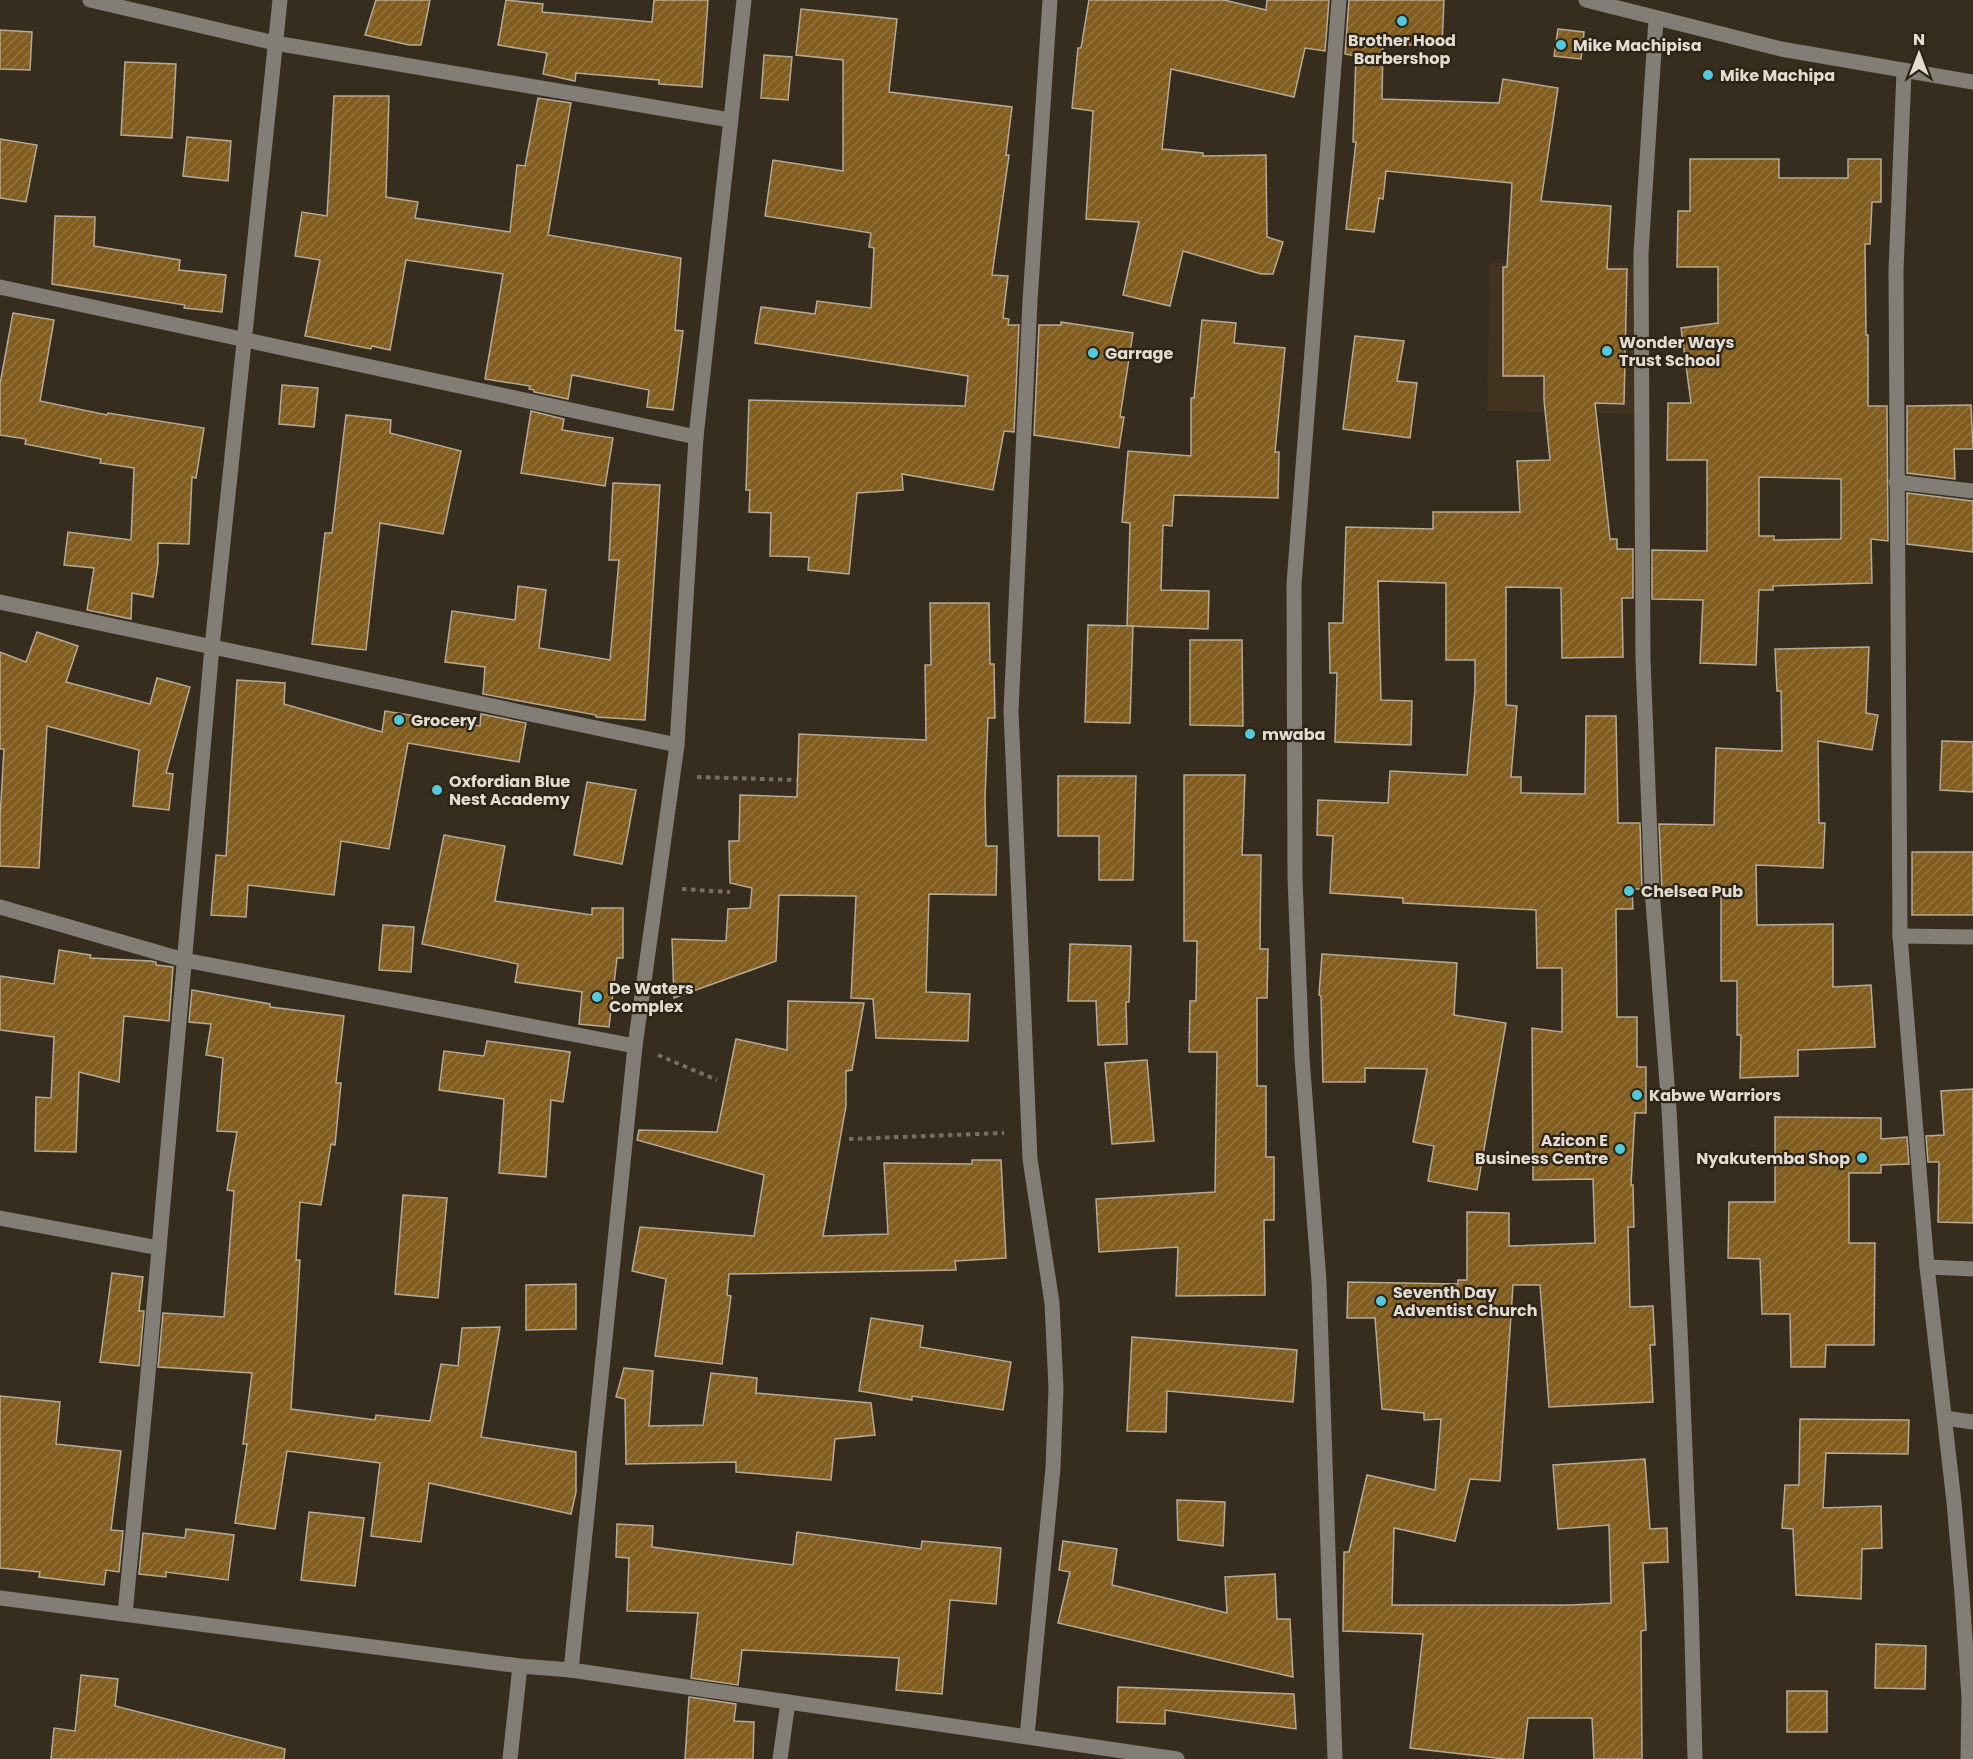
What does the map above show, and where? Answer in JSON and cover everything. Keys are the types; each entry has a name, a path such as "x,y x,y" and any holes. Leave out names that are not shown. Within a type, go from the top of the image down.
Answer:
{"street":[{"path":"90,0 275,44 730,120"},
{"path":"125,1614 212,647 280,0"},
{"path":"571,1670 635,1046 677,745 696,436 744,0"},
{"path":"1027,1736 1053,1468 1056,1389 1052,1303 1030,1159 1011,711 1030,301 1050,0"},
{"path":"1335,1759 1318,1281 1302,1058 1295,878 1294,584 1339,0"},
{"path":"1586,0 1780,49 1973,82"},
{"path":"1656,19 1641,253 1643,659 1652,889 1669,1109 1681,1350 1695,1759"},
{"path":"1904,71 1896,271 1900,936 1927,1267 1945,1418 1962,1594 1969,1698 1968,1759"},
{"path":"0,287 696,436"},
{"path":"1896,482 1973,491"},
{"path":"0,602 677,745"},
{"path":"0,907 184,960 635,1046"},
{"path":"1900,936 1973,937"},
{"path":"0,1218 159,1248"},
{"path":"1927,1267 1973,1269"},
{"path":"1945,1418 1973,1422"},
{"path":"0,1598 520,1666 571,1670 1177,1759"},
{"path":"510,1759 520,1666"},
{"path":"780,1759 788,1702"}],"path":[{"path":"691,777 797,780"},
{"path":"657,888 730,892"},
{"path":"635,1046 717,1080"},
{"path":"849,1139 1029,1131"}],"shaded area":[{"path":"1490,263 1636,265 1634,414 1487,411"}],"building":[{"path":"376,0 430,0 421,45 409,45 365,35"},
{"path":"506,0 543,4 542,12 652,22 654,0 708,0 702,87 659,84 659,80 576,73 575,81 543,74 547,53 498,45"},
{"path":"1089,0 1224,0 1266,10 1267,0 1329,0 1325,51 1305,48 1294,97 1171,69 1162,149 1203,153 1203,156 1266,155 1267,237 1283,242 1273,274 1261,274 1183,251 1170,306 1123,295 1139,222 1086,219 1093,111 1072,108 1078,48 1081,48"},
{"path":"1349,0 1444,0 1442,46 1383,44 1382,99 1499,103 1503,79 1558,88 1541,201 1611,206 1607,269 1627,269 1624,404 1595,403 1610,539 1617,539 1617,549 1633,549 1633,598 1622,598 1623,657 1562,658 1561,588 1506,587 1506,705 1517,706 1511,777 1521,777 1521,793 1585,794 1586,716 1616,716 1618,823 1640,823 1642,889 1632,889 1633,909 1616,909 1617,1017 1637,1017 1637,1067 1646,1067 1646,1113 1635,1113 1631,1185 1633,1185 1634,1227 1628,1227 1630,1307 1653,1306 1655,1345 1650,1345 1653,1402 1549,1407 1540,1285 1513,1285 1500,1481 1470,1479 1455,1541 1394,1528 1392,1605 1611,1603 1609,1525 1558,1529 1553,1465 1645,1459 1650,1529 1667,1528 1668,1562 1643,1563 1646,1630 1641,1631 1642,1759 1594,1759 1592,1718 1528,1718 1523,1759 1410,1748 1423,1634 1343,1631 1344,1552 1349,1552 1367,1475 1435,1490 1441,1419 1424,1420 1424,1413 1382,1409 1375,1318 1347,1318 1348,1282 1458,1284 1458,1280 1467,1280 1467,1212 1509,1213 1509,1246 1595,1243 1593,1179 1533,1180 1532,1028 1562,1032 1562,968 1537,968 1536,910 1403,903 1403,898 1330,893 1333,836 1317,835 1318,800 1388,803 1390,771 1467,775 1475,690 1475,660 1446,660 1446,583 1378,581 1381,700 1412,701 1411,745 1335,742 1337,673 1330,673 1329,623 1343,623 1346,527 1433,529 1433,512 1520,512 1517,461 1550,460 1544,376 1503,376 1503,267 1507,267 1512,183 1386,171 1383,199 1379,198 1374,232 1346,229 1356,142 1353,142 1356,56 1345,54"},
{"path":"801,9 897,19 889,92 1012,107 1006,155 1009,155 992,275 1008,276 1003,318 1009,319 1008,325 1019,325 1014,432 1004,431 993,490 902,474 903,490 857,493 849,574 808,570 809,557 770,556 771,513 749,512 750,490 746,490 749,400 965,406 968,376 755,343 761,307 815,314 817,301 871,308 874,248 869,247 871,233 765,216 773,160 843,171 843,60 796,55"},
{"path":"1558,29 1584,32 1581,59 1554,56"},
{"path":"0,30 32,32 30,70 0,69"},
{"path":"764,55 792,57 788,100 761,98"},
{"path":"125,62 176,64 172,138 121,135"},
{"path":"334,96 389,96 386,197 418,202 415,218 510,232 517,165 525,166 538,98 571,103 548,235 681,258 675,330 683,331 673,410 647,407 649,390 572,375 568,399 534,392 529,389 530,386 485,379 503,274 406,260 390,350 372,346 371,349 305,336 320,260 295,256 302,212 327,216"},
{"path":"187,137 231,141 228,181 183,176"},
{"path":"0,139 37,145 26,202 0,198"},
{"path":"1690,159 1779,159 1779,178 1848,178 1848,159 1881,159 1881,202 1872,202 1870,244 1865,244 1866,335 1868,335 1868,406 1887,406 1888,541 1871,539 1872,583 1773,586 1773,590 1759,590 1756,665 1700,663 1703,600 1652,599 1652,550 1707,551 1707,460 1667,460 1668,403 1691,403 1681,328 1718,323 1718,267 1677,267 1678,211 1690,211","holes":["1759,477 1841,479 1841,539 1774,540 1774,536 1759,536"]},
{"path":"55,216 95,217 94,246 180,260 179,270 226,275 222,312 184,308 185,305 52,284"},
{"path":"13,313 54,320 40,401 107,415 108,413 204,428 196,478 192,477 189,544 158,543 158,563 153,597 132,593 131,619 87,610 94,568 64,565 68,532 131,540 134,468 100,463 101,459 25,444 26,439 0,435 0,384"},
{"path":"1202,320 1236,323 1234,343 1285,348 1275,452 1279,452 1278,498 1174,495 1172,526 1163,525 1161,590 1209,591 1208,629 1127,626 1130,523 1122,522 1128,451 1191,456 1191,398 1194,398"},
{"path":"1061,322 1133,333 1120,417 1124,417 1119,448 1034,435 1039,325 1061,325"},
{"path":"1355,336 1404,341 1397,381 1417,383 1410,438 1343,429"},
{"path":"282,385 318,388 314,427 279,424"},
{"path":"1971,405 1973,449 1954,449 1955,479 1907,473 1907,406"},
{"path":"531,411 564,419 562,430 613,438 605,486 521,473"},
{"path":"346,415 391,420 390,433 461,451 443,534 380,523 366,650 312,644 325,533 332,533"},
{"path":"613,483 660,485 645,720 596,717 596,715 483,694 485,667 445,662 452,611 515,620 518,586 546,590 539,648 610,660 619,560 609,560"},
{"path":"1907,493 1973,501 1973,552 1907,544"},
{"path":"930,603 989,603 990,664 994,664 995,718 988,718 986,846 997,846 996,895 929,894 926,992 970,994 968,1041 876,1038 873,999 851,998 856,896 779,895 776,961 674,998 672,939 726,941 728,909 750,908 752,888 730,883 729,841 739,841 740,795 797,797 799,734 926,740 925,665 931,665"},
{"path":"1088,625 1133,626 1130,723 1085,722"},
{"path":"37,632 78,646 66,682 150,704 157,678 190,687 166,773 173,774 169,810 133,806 139,750 47,726 39,868 0,866 4,749 0,749 0,652 26,662"},
{"path":"1190,640 1242,640 1243,726 1190,725"},
{"path":"1869,647 1866,713 1878,715 1872,750 1818,741 1819,823 1825,823 1823,868 1756,865 1757,925 1833,924 1833,987 1871,985 1875,1047 1798,1050 1798,1076 1740,1078 1741,1035 1737,1035 1737,981 1721,981 1721,892 1662,890 1659,824 1714,825 1716,748 1782,751 1781,691 1777,691 1775,649"},
{"path":"237,680 285,683 284,704 382,732 385,711 480,726 481,714 526,723 519,762 408,743 389,849 341,841 334,895 248,885 246,917 211,915 216,855 226,856"},
{"path":"1942,741 1973,742 1973,792 1940,790"},
{"path":"1184,775 1245,775 1242,855 1261,855 1260,949 1268,949 1267,998 1257,998 1257,1086 1266,1086 1266,1157 1274,1157 1274,1220 1264,1220 1265,1295 1176,1296 1178,1247 1099,1252 1096,1199 1215,1192 1217,1052 1189,1052 1190,1001 1196,1001 1197,941 1184,941"},
{"path":"1058,776 1136,776 1133,880 1099,880 1099,836 1058,836"},
{"path":"587,782 636,790 622,864 574,855"},
{"path":"444,835 505,846 495,901 592,915 592,908 623,908 623,958 617,958 609,1027 579,1024 582,992 515,982 518,964 422,944"},
{"path":"1912,852 1973,852 1973,915 1912,915"},
{"path":"383,925 414,927 411,972 379,970"},
{"path":"1070,944 1131,946 1129,1002 1126,1002 1127,1044 1098,1045 1096,1001 1068,1001"},
{"path":"59,950 91,955 90,958 151,961 156,962 156,965 173,967 169,1021 124,1016 119,1082 79,1072 76,1152 35,1151 36,1097 51,1098 54,1037 0,1030 0,976 54,984"},
{"path":"1322,954 1457,963 1454,1015 1506,1023 1477,1190 1428,1181 1434,1146 1413,1142 1427,1069 1365,1068 1365,1082 1323,1082 1321,996 1319,995"},
{"path":"192,990 270,1004 270,1007 344,1016 336,1083 341,1083 335,1145 331,1144 321,1205 300,1202 296,1260 300,1260 291,1409 375,1420 376,1415 430,1421 441,1364 458,1366 462,1328 500,1327 481,1437 576,1452 576,1492 571,1514 429,1483 421,1542 371,1536 380,1463 287,1451 275,1529 235,1523 247,1444 243,1444 252,1373 158,1367 163,1313 224,1317 234,1191 227,1190 237,1132 217,1131 223,1058 206,1055 211,1024 189,1022"},
{"path":"788,1001 864,1003 852,1070 846,1071 846,1106 823,1236 888,1234 884,1163 972,1164 972,1160 1001,1160 1006,1258 955,1261 956,1270 729,1274 727,1295 731,1296 722,1364 655,1356 666,1279 632,1271 640,1227 754,1236 764,1175 637,1140 639,1130 717,1132 736,1039 787,1050"},
{"path":"487,1041 570,1052 563,1102 551,1100 546,1177 499,1173 504,1099 439,1090 444,1051 484,1056"},
{"path":"1147,1060 1154,1141 1112,1144 1105,1063"},
{"path":"1973,1089 1973,1223 1938,1222 1939,1162 1928,1162 1926,1136 1944,1135 1941,1091"},
{"path":"1775,1117 1881,1118 1881,1139 1907,1137 1909,1164 1881,1165 1881,1173 1849,1173 1849,1243 1875,1243 1874,1345 1826,1345 1825,1367 1791,1367 1790,1314 1762,1314 1760,1259 1728,1258 1729,1202 1775,1202"},
{"path":"403,1195 447,1198 438,1298 395,1294"},
{"path":"112,1273 143,1277 139,1311 144,1311 139,1366 100,1362"},
{"path":"576,1284 576,1329 526,1330 526,1285"},
{"path":"871,1318 923,1326 920,1347 1011,1362 1003,1410 912,1396 912,1400 859,1391"},
{"path":"1132,1337 1297,1350 1293,1402 1167,1391 1166,1432 1127,1431"},
{"path":"624,1368 653,1371 649,1426 703,1425 711,1373 757,1378 756,1393 871,1403 875,1435 835,1439 831,1480 736,1472 736,1462 626,1464 625,1399 616,1397"},
{"path":"0,1396 60,1402 56,1444 121,1451 111,1530 123,1531 119,1572 106,1570 104,1585 39,1577 40,1572 0,1568"},
{"path":"1800,1419 1909,1420 1908,1454 1826,1453 1823,1508 1881,1506 1882,1548 1862,1549 1861,1599 1796,1595 1793,1529 1782,1528 1785,1485 1799,1485"},
{"path":"1177,1500 1225,1502 1223,1546 1178,1540"},
{"path":"309,1512 364,1518 355,1586 301,1580"},
{"path":"617,1524 653,1526 652,1547 793,1565 797,1532 921,1549 922,1541 1001,1548 996,1604 950,1600 942,1694 896,1690 899,1658 742,1650 738,1685 691,1678 698,1613 627,1611 629,1558 616,1557"},
{"path":"186,1529 234,1535 228,1580 166,1572 166,1577 139,1574 143,1533 185,1538"},
{"path":"1063,1541 1117,1549 1112,1585 1227,1613 1225,1577 1275,1574 1277,1619 1290,1619 1293,1677 1058,1623 1070,1572 1059,1570"},
{"path":"1876,1644 1926,1646 1925,1689 1875,1688"},
{"path":"81,1675 118,1679 115,1706 285,1749 284,1759 51,1759 54,1728 75,1731"},
{"path":"1118,1687 1294,1694 1296,1729 1165,1710 1165,1724 1117,1722"},
{"path":"1787,1691 1827,1691 1827,1732 1787,1732"},
{"path":"689,1697 736,1704 734,1721 754,1722 753,1759 685,1759"}],"place":[{"name":"Brother Hood Barbershop","path":"1402,21"},
{"name":"Mike Machipisa","path":"1561,45"},
{"name":"Mike Machipa","path":"1708,75"},
{"name":"Wonder Ways Trust School","path":"1607,351"},
{"name":"Garrage","path":"1093,353"},
{"name":"Grocery","path":"399,720"},
{"name":"mwaba","path":"1250,734"},
{"name":"Oxfordian Blue Nest Academy","path":"437,790"},
{"name":"Chelsea Pub","path":"1629,891"},
{"name":"De Waters Complex","path":"597,997"},
{"name":"Kabwe Warriors","path":"1637,1095"},
{"name":"Azicon E Business Centre","path":"1620,1149"},
{"name":"Nyakutemba Shop","path":"1862,1158"},
{"name":"Seventh Day Adventist Church","path":"1381,1301"}]}
